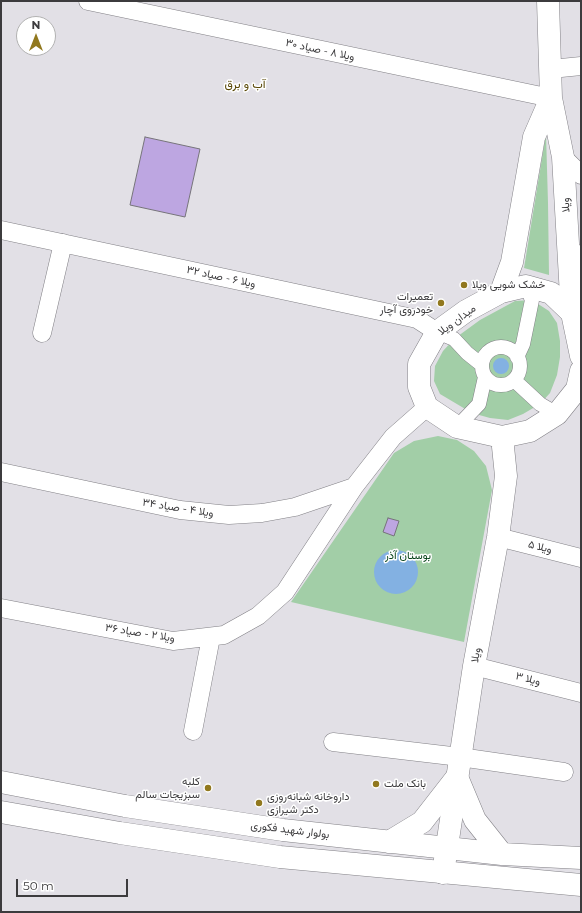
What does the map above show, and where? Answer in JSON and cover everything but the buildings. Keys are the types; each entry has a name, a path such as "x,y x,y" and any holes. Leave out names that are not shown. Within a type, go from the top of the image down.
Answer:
{"street":[{"name":"ویلا ۸ - صیاد ۳۰","path":"88,1 551,98"},
{"name":"ویلا","path":"548,1 551,98 563,157 572,313"},
{"path":"551,69 581,66"},
{"name":"ویلا","path":"501,292 512,262 534,137 551,98"},
{"path":"563,157 581,175"},
{"name":"ویلا ۶ - صیاد ۳۲","path":"1,230 417,319 437,332"},
{"path":"42,333 62,243"},
{"path":"570,280 581,254"},
{"path":"517,358 523,344 532,300 526,286"},
{"name":"میدان ویلا","path":"427,406 419,387 419,364 437,332 466,311 501,292 526,286 551,293 572,313"},
{"path":"572,313 580,345"},
{"path":"437,332 454,339 483,371 489,382 502,385 514,380 520,369 517,358 509,350 498,348 487,353 483,371 479,404 457,427"},
{"path":"427,406 457,427 502,437 530,431 557,414 577,389 581,371"},
{"path":"514,380 540,404 557,414 581,412"},
{"name":"ویلا ۲ - صیاد ۳۶","path":"1,608 173,641 224,635 258,616 285,592 354,487 393,437 427,406"},
{"name":"ویلا","path":"443,873 474,666 498,537 506,476 502,437"},
{"name":"ویلا ۴ - صیاد ۳۴","path":"1,472 180,510 229,515 262,513 295,508 354,487"},
{"name":"ویلا ۵","path":"498,537 581,558"},
{"path":"193,731 211,636"},
{"name":"ویلا ۳","path":"474,666 581,693"},
{"path":"333,742 459,767 564,772"},
{"path":"389,842 422,822 459,767"},
{"path":"459,767 475,820 502,854"},
{"name":"بولوار شهید فکوری","path":"1,782 125,806 283,830 502,854 581,858"},
{"path":"1,812 120,833 280,857 581,885"}],"green space":[{"path":"546,134 548,203 549,275 524,268"},
{"path":"532,300 549,311 557,323 560,341 560,357 557,375 550,393 540,404 523,414 508,420 490,418 472,413 440,394 434,381 435,366 443,351 454,339 480,320 515,301"},
{"name":"بوستان آذر","path":"438,436 457,440 474,451 486,466 492,490 464,642 291,602 394,453 414,441"}],"water":[{"path":"501,358 507,360 509,366 507,372 501,374 495,372 493,366 495,360"},
{"path":"392,550 400,550 405,551 412,556 417,563 417,581 412,588 405,593 392,594 384,591 377,584 374,576 374,568 377,560 384,553"}],"place":[{"name":"خشک شویی ویلا","path":"464,285"},
{"name":"تعمیرات خودروی آچار","path":"441,303"},
{"name":"بانک ملت","path":"376,784"},
{"name":"کلبه سبزیجات سالم","path":"208,788"},
{"name":"داروخانه شبانه‌روزی دکتر شیرازی","path":"259,803"}],"district":[{"name":"آب و برق","path":"245,84"}]}
